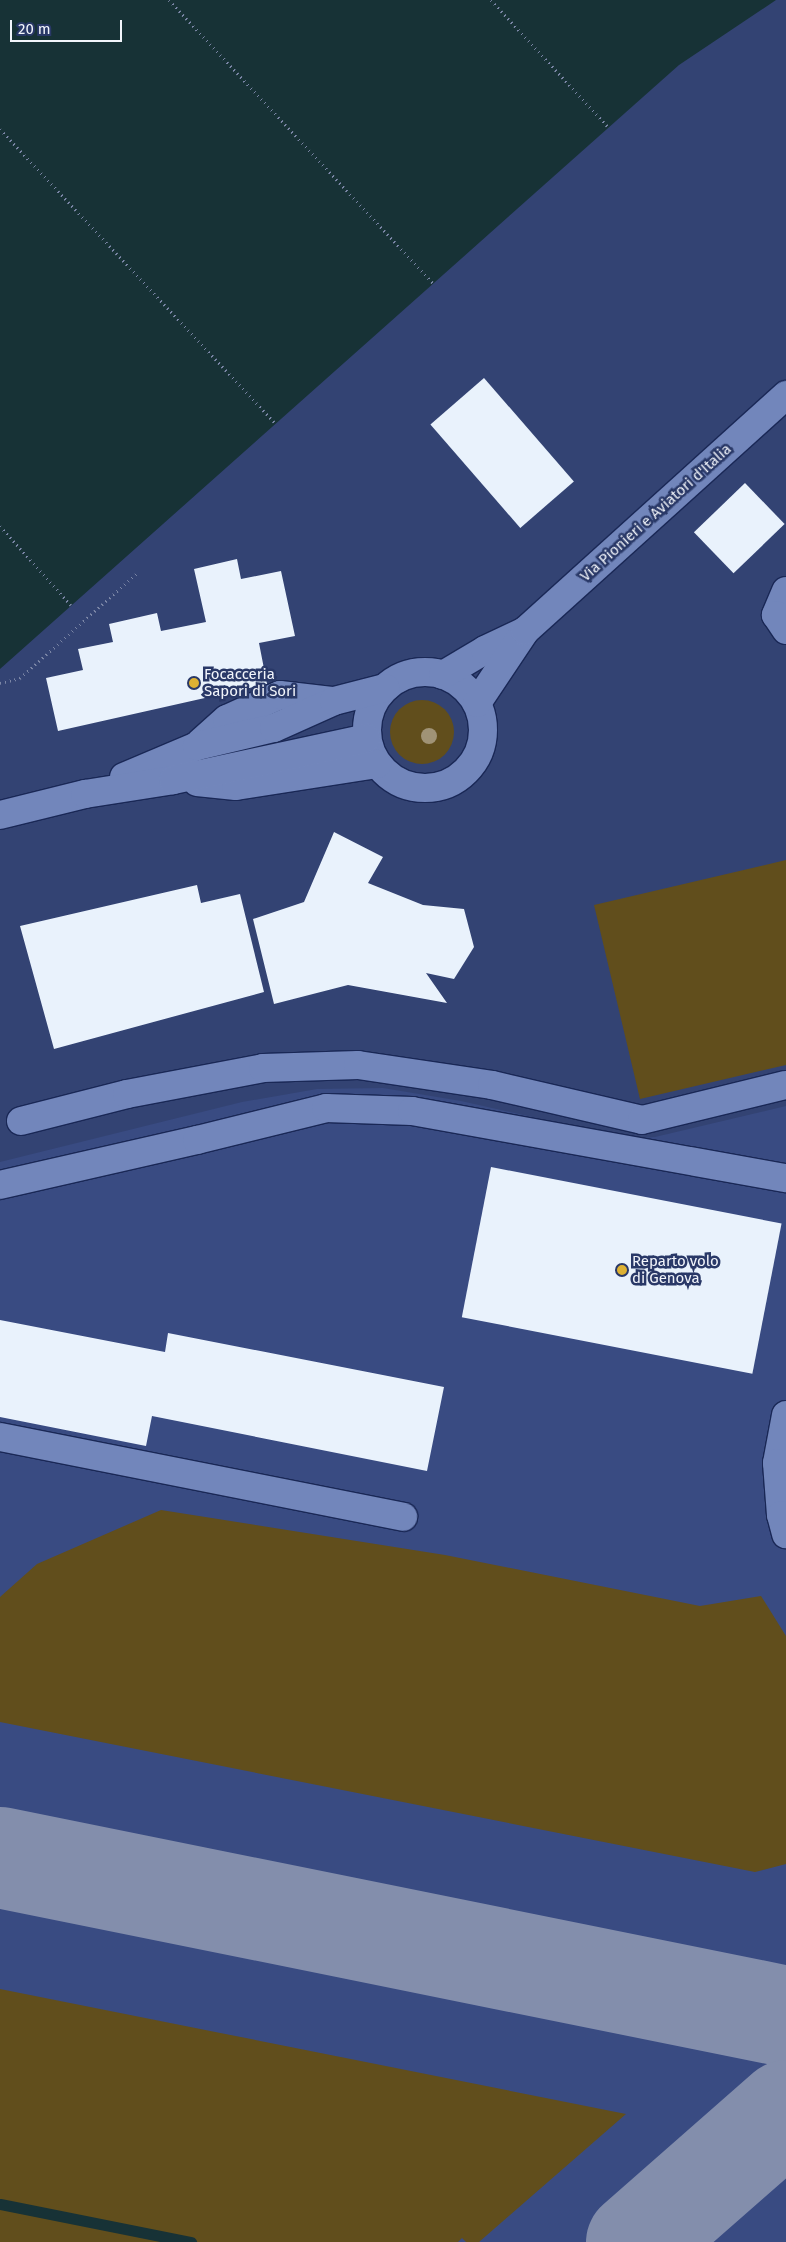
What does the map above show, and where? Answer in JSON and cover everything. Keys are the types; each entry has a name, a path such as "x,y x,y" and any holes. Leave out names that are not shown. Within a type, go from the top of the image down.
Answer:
{"street":[{"name":"Via Pionieri e Aviatori d'Italia","path":"477,703 525,630 786,395"},
{"path":"786,591 776,615 786,630"},
{"name":"Via Pionieri e Aviatori d'Italia","path":"443,675 485,650 525,630"},
{"path":"85,794 197,746 274,728 334,701 385,688 412,673 427,672 443,675 463,686 477,703 483,722 482,741 475,759 455,780 437,787 418,787 399,782 377,764 367,738 370,711 385,688"},
{"path":"0,815 85,794 173,780 367,738"},
{"path":"173,780 236,786 377,764"},
{"path":"21,1121 127,1094 263,1068 358,1065 492,1084 642,1120 786,1085"},
{"path":"0,1185 326,1108 412,1111 786,1178"},
{"path":"786,1415 778,1463 781,1515 786,1534"},
{"path":"0,1437 403,1517"}],"path":[{"path":"169,0 433,283"},
{"path":"491,0 609,128"},
{"path":"0,130 275,423"},
{"path":"0,526 71,605"},
{"path":"0,683 20,678 138,572"}],"shaded area":[{"path":"0,0 776,0 679,65 0,669"},
{"path":"422,700 440,705 445,709 449,714 454,732 449,750 445,755 440,759 422,764 404,759 399,755 395,750 390,732 395,714 399,709 404,705"},
{"path":"786,860 786,1065 640,1099 594,905"},
{"path":"383,1088 461,1101 630,1139 655,1137 786,1106 786,2242 0,2242 0,1162 242,1102 317,1089"},
{"path":"161,1510 445,1555 700,1606 761,1596 786,1636 786,1864 755,1872 0,1722 0,1597 37,1564"},
{"path":"0,1989 626,2114 479,2242 466,2242 462,2238 458,2242 0,2242"}],"building":[{"path":"484,378 574,481 520,528 430,425"},
{"path":"745,483 785,524 734,573 694,532"},
{"path":"237,559 241,579 281,571 295,636 259,643 267,684 58,731 46,678 83,670 78,649 113,642 109,624 157,613 161,631 206,622 194,569"},
{"path":"334,832 383,857 368,883 423,905 464,909 474,947 454,979 426,973 447,1003 348,985 274,1004 253,919 304,902"},
{"path":"197,885 201,903 240,894 264,992 54,1049 20,926"},
{"name":"Reparto volo di Genova","path":"491,1167 782,1223 752,1374 462,1317"},
{"path":"0,1320 165,1352 168,1333 444,1387 427,1471 152,1416 146,1446 0,1417"}],"waterway":[{"path":"0,2204 191,2242"}],"taxiway":[{"path":"0,1857 786,2016"},
{"path":"636,2242 786,2110"}],"place":[{"name":"Focacceria Sapori di Sori","path":"194,683"},
{"name":"Reparto volo di Genova","path":"622,1270"}]}
